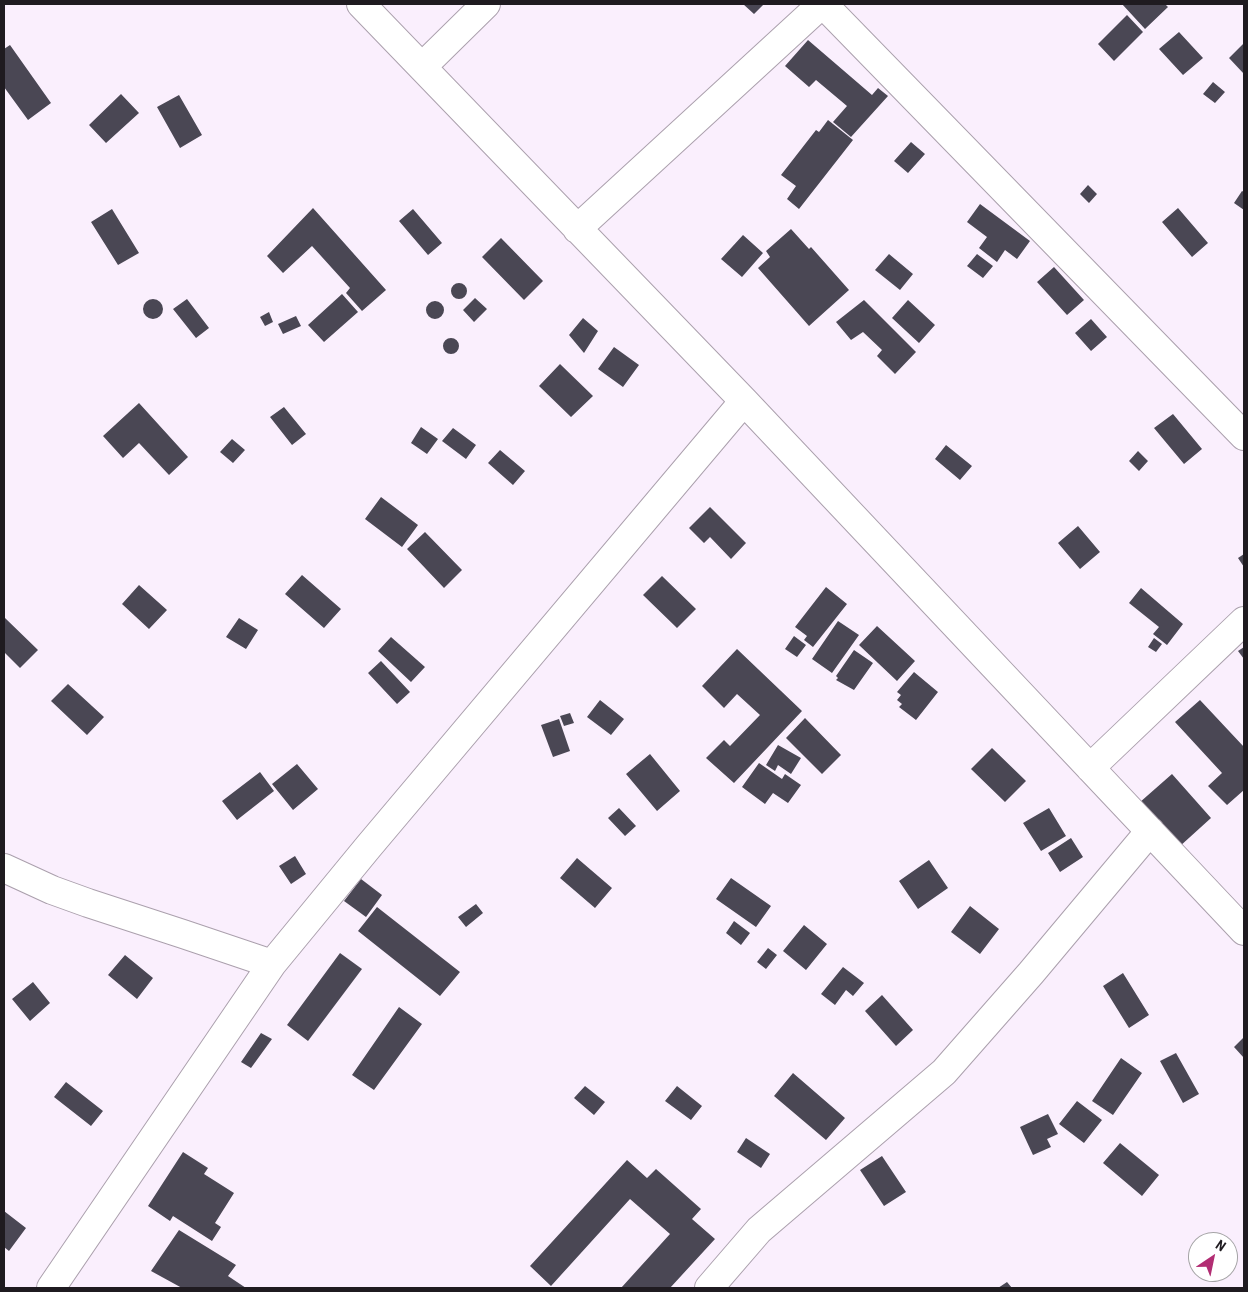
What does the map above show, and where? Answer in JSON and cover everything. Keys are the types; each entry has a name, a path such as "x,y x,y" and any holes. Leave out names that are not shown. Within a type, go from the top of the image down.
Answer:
{"street":[{"path":"362,4 744,401 1244,931"},
{"path":"422,68 486,4"},
{"path":"577,229 823,4 1244,436"},
{"path":"51,1288 272,964 368,846 744,401"},
{"path":"1090,768 1244,621"},
{"path":"709,1288 759,1230 944,1072 1031,973 1150,831"},
{"path":"4,868 88,904 272,964"}],"building":[{"path":"743,4 764,4 754,14"},
{"path":"1122,4 1165,4 1168,7 1145,29"},
{"path":"1127,15 1143,32 1114,61 1098,44"},
{"path":"1179,32 1203,58 1183,75 1159,49"},
{"path":"808,40 872,95 878,88 888,96 851,137 833,122 847,106 816,80 809,87 785,66"},
{"path":"1244,43 1244,74 1229,58"},
{"path":"10,45 51,103 28,120 4,87 4,49"},
{"path":"1213,82 1225,92 1215,103 1203,94"},
{"path":"121,94 139,113 106,143 89,125"},
{"path":"179,95 202,135 180,148 157,107"},
{"path":"828,120 853,140 799,209 787,199 796,186 781,175 816,130 819,132"},
{"path":"911,142 925,154 908,173 894,161"},
{"path":"1088,185 1097,194 1089,203 1080,194"},
{"path":"1242,191 1244,192 1244,210 1234,203"},
{"path":"980,204 1030,241 1017,259 1005,250 997,262 979,248 987,237 967,222"},
{"path":"313,208 386,290 362,311 346,293 350,288 312,246 283,273 267,256"},
{"path":"1178,208 1208,243 1192,257 1162,222"},
{"path":"112,209 139,253 118,265 91,222"},
{"path":"413,209 442,243 428,255 399,221"},
{"path":"791,229 809,249 811,247 849,290 809,326 758,268 770,257 766,251"},
{"path":"743,235 763,253 742,277 721,259"},
{"path":"501,238 543,281 524,300 482,257"},
{"path":"889,254 913,274 900,290 875,270"},
{"path":"977,254 993,266 983,278 967,266"},
{"path":"1054,267 1084,300 1067,315 1037,282"},
{"path":"459,283 465,285 467,291 465,297 459,299 453,297 451,291 453,285"},
{"path":"342,294 358,312 324,342 308,325"},
{"path":"475,298 487,309 474,322 463,310"},
{"path":"153,299 160,302 163,309 160,316 153,319 146,316 143,309 146,302"},
{"path":"187,299 209,328 196,338 173,309"},
{"path":"864,300 916,352 895,374 877,356 882,350 863,332 851,340 836,322"},
{"path":"908,300 935,325 919,343 892,318"},
{"path":"435,301 441,304 444,310 441,316 435,319 429,316 426,310 429,304"},
{"path":"269,312 273,322 265,326 260,317"},
{"path":"296,316 301,326 283,334 278,324"},
{"path":"583,318 598,331 584,353 569,335"},
{"path":"1091,319 1107,337 1091,351 1075,333"},
{"path":"451,338 459,346 451,354 443,346"},
{"path":"614,347 639,365 623,387 598,369"},
{"path":"560,364 593,396 571,417 539,386"},
{"path":"139,403 188,457 169,475 139,443 123,458 103,436"},
{"path":"284,407 306,434 292,445 270,417"},
{"path":"1173,414 1202,449 1184,464 1154,428"},
{"path":"421,427 438,439 427,454 411,443"},
{"path":"453,428 476,445 466,459 442,441"},
{"path":"232,439 245,450 233,463 220,452"},
{"path":"946,445 972,466 960,480 935,459"},
{"path":"500,450 525,471 513,485 488,463"},
{"path":"1138,451 1148,461 1139,471 1129,461"},
{"path":"381,497 418,525 402,547 365,519"},
{"path":"710,507 746,543 731,559 710,537 704,543 689,528"},
{"path":"1078,526 1100,552 1080,569 1058,543"},
{"path":"425,532 462,570 444,588 407,549"},
{"path":"1244,554 1244,567 1238,558"},
{"path":"302,575 341,609 324,628 285,594"},
{"path":"662,576 696,609 677,628 643,595"},
{"path":"139,585 167,610 149,629 122,604"},
{"path":"826,587 847,604 813,647 804,640 807,636 795,627"},
{"path":"1141,588 1183,624 1167,645 1153,634 1159,627 1129,603"},
{"path":"4,617 38,650 20,668 4,652"},
{"path":"239,618 258,630 246,649 226,637"},
{"path":"838,621 859,635 832,673 812,659"},
{"path":"877,626 915,661 897,681 859,645"},
{"path":"794,636 806,645 797,657 785,649"},
{"path":"391,637 425,667 411,682 378,651"},
{"path":"1154,638 1162,644 1156,652 1148,647"},
{"path":"1244,647 1244,659 1238,651"},
{"path":"737,649 802,711 734,783 706,758 724,740 730,746 760,715 737,694 724,708 702,686"},
{"path":"854,650 873,663 854,690 836,680 838,678 836,676"},
{"path":"381,661 410,692 397,704 368,673"},
{"path":"914,672 938,692 916,720 899,707 902,704 897,700 901,695 897,692"},
{"path":"68,684 104,717 87,735 51,701"},
{"path":"600,700 624,719 611,735 587,717"},
{"path":"1200,700 1244,747 1244,790 1227,805 1208,786 1222,773 1175,722"},
{"path":"570,713 574,723 564,726 560,716"},
{"path":"805,718 841,755 822,774 786,738"},
{"path":"559,719 570,751 553,757 541,725"},
{"path":"778,745 801,758 791,774 778,765 775,771 766,765"},
{"path":"992,748 1026,781 1005,802 971,769"},
{"path":"650,754 680,791 657,811 626,774"},
{"path":"759,763 782,779 785,774 801,785 788,803 773,793 765,804 742,787"},
{"path":"297,764 318,789 293,810 272,784"},
{"path":"260,772 274,791 237,820 222,801"},
{"path":"1172,774 1211,818 1179,847 1139,803"},
{"path":"619,808 636,826 625,836 608,818"},
{"path":"1049,808 1066,836 1041,851 1023,823"},
{"path":"1071,838 1083,857 1060,872 1048,853"},
{"path":"295,856 306,874 291,884 279,866"},
{"path":"577,858 612,888 595,908 560,878"},
{"path":"929,860 948,888 918,909 899,881"},
{"path":"731,878 771,906 756,927 716,899"},
{"path":"361,879 382,895 366,917 344,901"},
{"path":"476,904 483,913 466,927 458,917"},
{"path":"970,906 999,929 980,954 951,932"},
{"path":"377,907 460,972 440,996 358,931"},
{"path":"734,921 750,933 741,945 726,933"},
{"path":"804,925 827,944 806,970 783,951"},
{"path":"768,948 777,955 766,969 757,962"},
{"path":"340,953 362,969 308,1041 287,1025"},
{"path":"125,955 153,978 137,999 108,975"},
{"path":"843,967 864,983 853,996 846,990 835,1005 821,994"},
{"path":"1123,973 1149,1015 1129,1028 1103,986"},
{"path":"33,982 50,1003 30,1021 12,999"},
{"path":"882,995 913,1030 896,1046 865,1011"},
{"path":"399,1007 422,1024 374,1090 352,1075"},
{"path":"261,1033 272,1039 251,1068 241,1062"},
{"path":"1244,1037 1244,1058 1234,1047"},
{"path":"1176,1053 1199,1094 1183,1103 1160,1061"},
{"path":"1121,1058 1142,1073 1113,1115 1092,1101"},
{"path":"793,1073 845,1118 826,1140 774,1096"},
{"path":"66,1082 103,1111 91,1126 54,1097"},
{"path":"585,1086 605,1102 594,1115 574,1098"},
{"path":"677,1086 702,1106 691,1120 665,1101"},
{"path":"1077,1101 1102,1120 1084,1143 1059,1124"},
{"path":"1048,1114 1058,1134 1047,1139 1051,1147 1033,1155 1020,1127"},
{"path":"746,1138 770,1154 761,1168 737,1152"},
{"path":"1120,1143 1159,1175 1142,1196 1103,1163"},
{"path":"183,1152 208,1168 204,1174 234,1193 215,1223 221,1227 212,1241 173,1216 170,1221 148,1206"},
{"path":"882,1156 906,1192 884,1206 860,1170"},
{"path":"627,1160 647,1178 656,1169 701,1209 692,1219 715,1239 670,1288 621,1288 670,1234 630,1199 551,1286 530,1266"},
{"path":"4,1211 26,1228 9,1251 4,1247"},
{"path":"179,1230 236,1265 228,1276 246,1288 182,1288 151,1271"},
{"path":"1007,1282 1012,1288 998,1288"}]}
